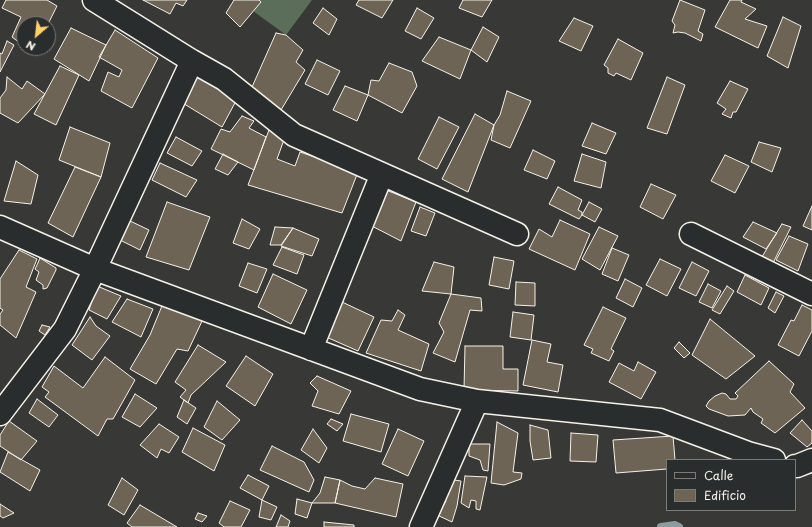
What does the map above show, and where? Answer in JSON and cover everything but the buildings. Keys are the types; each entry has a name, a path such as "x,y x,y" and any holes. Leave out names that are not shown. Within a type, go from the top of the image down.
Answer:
{"street":[{"path":"94,0 192,61 224,79 294,135 517,234"},
{"path":"0,414 65,329 192,61"},
{"path":"311,349 382,174"},
{"path":"0,227 94,269 420,389 478,401 660,420 748,453 770,459"},
{"path":"691,234 812,294"},
{"path":"422,527 478,401"},
{"path":"796,466 812,460"}],"green space":[{"path":"250,0 312,0 286,35 253,11"}],"waterway":[{"path":"661,527 675,525 679,527"}]}
